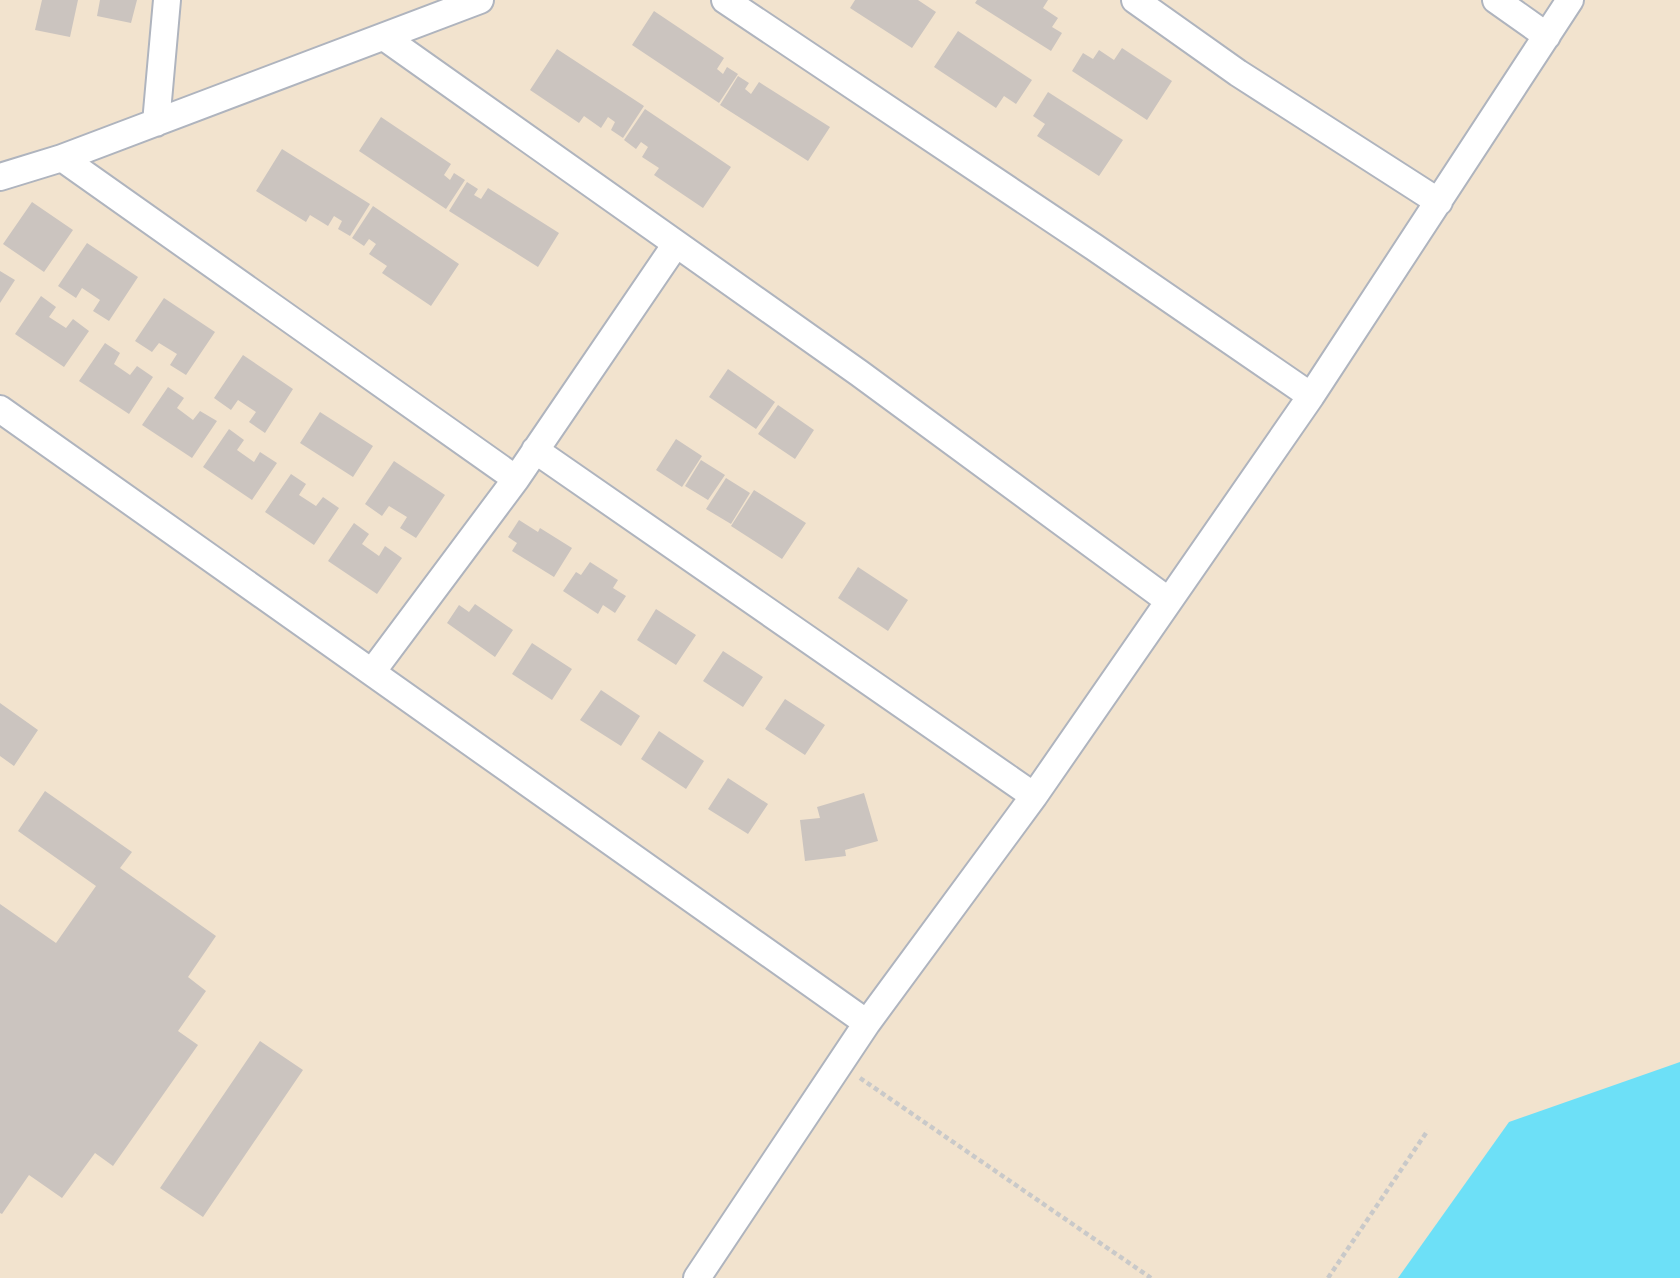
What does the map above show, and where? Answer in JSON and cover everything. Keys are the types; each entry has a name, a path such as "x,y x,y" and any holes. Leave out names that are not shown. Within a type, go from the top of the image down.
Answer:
{"street":[{"path":"156,122 167,0"},
{"path":"0,177 62,158 480,0"},
{"path":"725,0 1311,396"},
{"path":"1135,0 1238,73 1439,202"},
{"path":"1496,0 1547,36"},
{"path":"697,1278 867,1023 1034,796 1311,396 1570,0"},
{"path":"384,37 859,373 1169,601"},
{"path":"62,158 516,479"},
{"path":"372,672 516,479 676,244"},
{"path":"0,409 867,1023"},
{"path":"535,450 1034,796"}],"path":[{"path":"839,1064 1151,1278"},
{"path":"1328,1278 1428,1130"}],"shaded area":[{"path":"0,0 1680,0 1680,1278 0,1278"}],"water":[{"path":"1680,1062 1680,1278 1398,1278 1509,1122"}],"building":[{"path":"42,0 78,0 70,37 35,30"},
{"path":"100,0 137,0 131,23 97,16"},
{"path":"855,0 918,0 936,12 912,48 850,8"},
{"path":"977,0 1048,0 1043,8 1058,18 1052,27 1062,33 1051,51 975,3"},
{"path":"654,11 724,58 717,69 723,74 727,67 738,74 719,103 632,45"},
{"path":"958,31 1032,80 1016,104 1004,96 996,108 934,67"},
{"path":"1122,48 1172,81 1147,120 1072,71 1083,53 1093,59 1099,50 1114,60"},
{"path":"557,49 644,106 623,138 611,130 615,122 608,117 601,128 584,116 579,123 530,90"},
{"path":"738,76 749,83 745,89 751,94 759,82 830,127 808,161 720,105"},
{"path":"1048,92 1123,140 1099,176 1037,136 1045,124 1033,116"},
{"path":"645,109 731,167 703,208 654,175 659,168 642,157 648,147 641,142 636,149 624,140"},
{"path":"381,117 451,164 444,175 450,180 454,173 465,180 446,209 359,151"},
{"path":"282,149 370,204 350,236 338,229 342,221 334,216 328,226 310,215 306,222 256,191"},
{"path":"467,182 478,189 474,195 481,199 488,188 559,233 538,267 449,211"},
{"path":"32,202 73,230 44,272 3,244"},
{"path":"373,206 459,264 431,306 382,273 387,266 369,254 376,244 369,239 364,246 352,238"},
{"path":"87,243 138,277 109,321 93,311 100,300 82,288 76,298 58,286"},
{"path":"0,271 15,280 0,303"},
{"path":"41,296 56,307 49,317 66,328 73,319 89,331 64,367 15,334"},
{"path":"164,298 215,332 186,375 170,365 177,354 159,343 152,352 135,341"},
{"path":"105,343 120,353 114,364 130,375 137,366 153,377 129,414 79,381"},
{"path":"243,355 293,389 265,433 249,422 256,412 238,400 231,410 214,398"},
{"path":"728,369 775,402 756,429 709,397"},
{"path":"168,387 184,398 177,408 193,420 200,411 217,421 192,458 142,425"},
{"path":"778,405 814,430 795,459 758,434"},
{"path":"320,412 373,446 353,477 300,443"},
{"path":"229,429 244,440 237,450 254,462 260,452 277,463 252,500 203,467"},
{"path":"676,439 702,456 682,487 656,470"},
{"path":"701,460 725,475 708,500 685,486"},
{"path":"394,461 445,495 416,538 400,528 407,517 389,506 382,516 365,504"},
{"path":"291,474 306,484 299,495 316,506 323,497 339,508 314,545 265,512"},
{"path":"726,478 750,493 731,524 706,509"},
{"path":"754,490 806,523 782,559 731,526"},
{"path":"519,520 538,532 540,528 572,548 554,577 512,551 517,543 508,537"},
{"path":"354,523 369,534 362,544 379,556 385,546 402,558 377,594 328,561"},
{"path":"590,562 618,580 613,588 626,596 615,613 603,605 598,614 563,591 576,572 581,575"},
{"path":"858,567 908,600 888,631 838,598"},
{"path":"475,604 513,630 495,657 447,623 459,605 469,612"},
{"path":"656,609 696,635 676,665 637,640"},
{"path":"532,643 572,669 552,700 512,674"},
{"path":"723,651 763,677 743,707 703,681"},
{"path":"601,690 640,716 621,746 580,720"},
{"path":"785,699 825,725 805,755 765,729"},
{"path":"0,703 38,730 14,766 0,756"},
{"path":"659,731 704,761 686,789 641,759"},
{"path":"728,778 768,804 748,834 708,809"},
{"path":"45,791 132,852 120,868 216,936 188,977 206,991 178,1031 198,1045 113,1166 95,1153 62,1198 29,1175 2,1214 0,904 56,943 96,886 18,831"},
{"path":"864,793 878,841 845,850 846,856 805,861 800,820 820,818 817,807"},
{"path":"260,1041 303,1070 203,1217 160,1188"}]}
